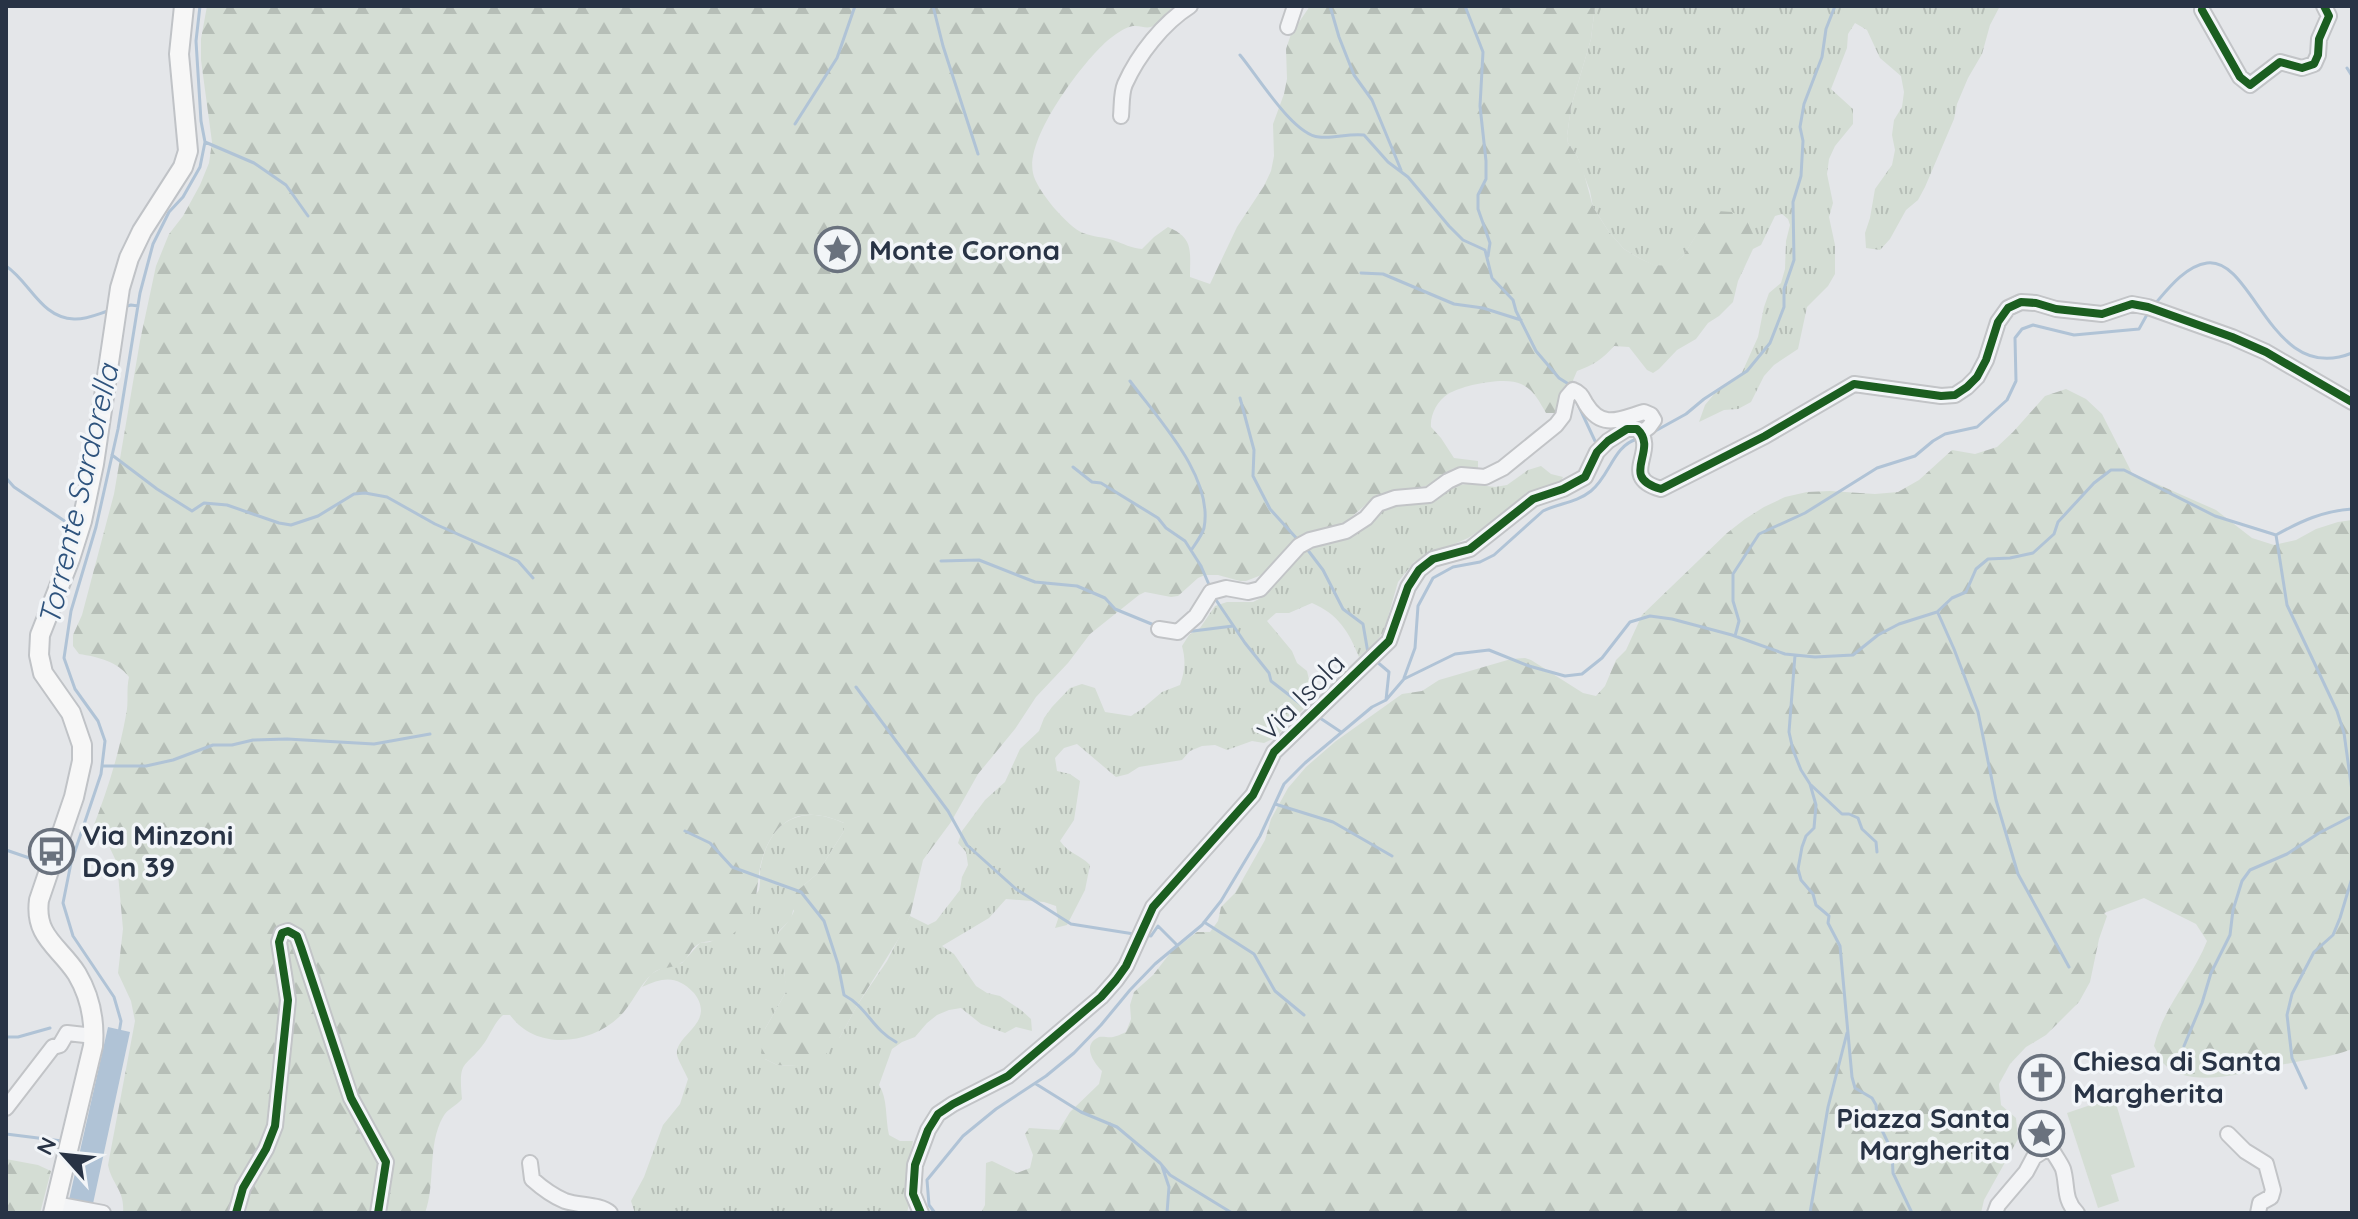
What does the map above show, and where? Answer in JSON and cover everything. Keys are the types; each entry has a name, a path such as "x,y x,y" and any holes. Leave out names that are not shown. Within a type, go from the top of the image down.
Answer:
{"main road":[{"path":"56,1207 94,1036 85,990 71,966 43,933 38,917 39,900 74,797 82,761 78,730 71,713 43,673 39,645 43,625 82,521 94,464 120,288 129,258 142,231 183,167 188,151 179,54 184,6"}],"street":[{"path":"1121,116 1123,87 1140,59 1177,14 1190,6"},
{"path":"1288,27 1295,6"},
{"path":"2202,10 2240,77 2250,85 2280,62 2302,68 2314,64 2319,39 2329,16 2324,6"},
{"path":"1159,629 1178,632 1196,616 1211,592 1226,588 1248,592 1260,589 1299,546 1346,531 1366,518 1378,504 1395,498 1429,495 1461,475 1485,477 1503,468 1556,425 1573,390 1579,392 1592,413 1601,419 1611,421 1644,412 1651,415 1654,420 1641,433 1645,445 1639,469 1642,479 1661,489 1765,436 1854,384 1941,396 1955,395 1977,377 1998,322 2008,308 2021,302 2102,314 2132,304 2148,307 2266,352 2352,402"},
{"name":"Via Isola","path":"921,1213 913,1194 915,1165 928,1130 938,1114 1008,1076 1108,989 1126,966 1153,907 1253,795 1274,752 1389,641 1408,587 1419,570 1433,559 1470,549 1533,499 1563,489 1585,477 1597,452 1627,429 1637,429 1641,433"},
{"path":"236,1213 243,1188 266,1149 275,1126 288,1000 279,942 282,933 288,931 297,936 351,1098 386,1162 378,1213"},
{"path":"6,1108 67,1033 94,1036"},
{"path":"2228,1134 2245,1151 2266,1164 2273,1190 2271,1197 2260,1203 2258,1213"},
{"path":"1995,1213 2034,1157 2045,1150 2053,1152 2063,1169 2065,1194 2075,1212"},
{"path":"530,1163 532,1179 546,1191 564,1200 604,1208 610,1213"},
{"path":"56,1207 102,1212"}],"green space":[{"path":"207,6 1173,6 1153,26 1133,26 1116,34 1084,66 1046,122 1033,158 1033,173 1040,189 1054,207 1083,233 1142,249 1168,227 1176,231 1189,246 1190,277 1210,284 1237,227 1271,171 1273,124 1287,79 1286,49 1291,34 1310,6 1595,6 1591,39 1571,107 1567,136 1583,170 1593,207 1609,232 1624,249 1639,258 1654,265 1670,266 1683,256 1709,215 1717,211 1732,212 1746,219 1753,234 1753,249 1738,281 1733,302 1708,323 1696,339 1677,350 1653,373 1629,347 1614,346 1606,355 1577,371 1559,413 1546,413 1526,386 1514,382 1484,383 1455,391 1438,404 1431,427 1454,458 1478,461 1478,468 1458,467 1431,485 1377,495 1342,525 1309,532 1264,574 1246,581 1205,575 1178,596 1145,592 1090,634 1036,697 1015,729 978,774 951,822 923,860 904,930 840,1037 817,1062 797,1066 777,1065 761,1053 765,1029 786,992 784,969 770,952 770,946 794,911 791,905 793,897 817,874 844,831 844,823 829,817 802,815 781,826 766,848 753,908 743,926 728,936 699,944 678,965 653,973 624,1012 607,1026 578,1038 548,1039 521,1027 510,1015 500,1018 485,1042 464,1065 462,1099 445,1114 438,1128 425,1213 123,1213 122,1199 108,1165 135,1021 131,1001 118,973 123,929 117,863 108,844 92,830 120,744 127,710 129,677 113,663 79,654 73,646 73,635 82,615 114,494 156,266 169,234 183,216 209,163 212,142 201,60"},
{"path":"1595,6 2000,6 1925,187 1880,250 1866,248 1865,233 1875,189 1892,165 1894,120 1902,107 1904,92 1901,76 1880,58 1867,30 1855,23 1848,34 1847,48 1831,89 1853,109 1853,124 1835,146 1827,174 1833,203 1829,217 1835,245 1835,274 1828,286 1807,307 1798,349 1764,376 1751,402 1699,422 1705,405 1715,393 1740,377 1758,337 1769,293 1781,283 1790,225 1782,214 1775,216 1761,245 1753,249 1753,241 1709,216 1683,256 1670,267 1653,265 1624,249 1593,207 1590,191 1567,136 1571,107 1591,39"},
{"path":"2066,389 2086,399 2102,414 2132,473 2216,510 2252,538 2274,545 2296,540 2316,529 2352,520 2352,1049 2243,1074 2207,1078 2175,1072 2163,1063 2154,1046 2164,1018 2207,941 2196,924 2144,898 2104,913 2107,916 2090,982 2079,1002 2046,1035 2026,1047 2010,1064 1999,1084 2001,1105 2016,1118 2018,1139 1984,1200 1981,1213 981,1213 985,1205 986,1163 992,1161 1017,1173 1030,1168 1033,1155 1025,1134 1029,1128 1059,1130 1070,1112 1099,1084 1102,1071 1090,1049 1094,1040 1126,1032 1134,992 1153,975 1171,952 1197,932 1210,932 1218,921 1221,907 1235,893 1265,840 1271,819 1288,788 1306,767 1336,741 1402,694 1422,691 1439,680 1511,659 1531,660 1583,693 1596,696 1605,686 1616,660 1626,650 1642,615 1745,519 1785,497 1807,492 1898,492 1919,480 1952,450 1975,454 1997,447 2045,396"},
{"path":"1541,466 1551,474 1563,477 1560,483 1535,491 1468,538 1414,562 1398,582 1384,631 1359,657 1342,625 1312,603 1289,613 1276,613 1267,621 1292,651 1297,663 1307,671 1310,684 1318,694 1275,738 1264,743 1252,741 1227,750 1215,745 1202,746 1190,751 1182,760 1139,767 1116,777 1077,744 1064,748 1055,758 1057,771 1070,774 1080,781 1074,820 1060,841 1090,865 1085,890 1067,925 1055,928 1058,919 1056,906 1006,899 989,918 942,946 954,954 976,986 1000,996 1031,1019 1032,1031 1016,1027 1005,1033 981,1024 961,1008 937,1015 915,1037 892,1049 879,1085 885,1102 889,1135 900,1141 913,1141 907,1172 907,1213 635,1213 631,1201 644,1177 663,1125 680,1104 688,1079 677,1049 697,1023 701,1011 694,993 682,983 663,980 642,987 651,974 682,963 700,943 711,942 752,900 759,890 760,868 766,849 781,826 802,816 815,815 844,823 844,831 817,874 798,890 791,919 778,932 786,992 765,1029 765,1059 777,1065 797,1066 840,1037 887,961 910,916 928,925 936,921 960,890 968,865 966,852 958,843 962,831 985,800 1005,782 1020,749 1039,731 1044,718 1070,688 1082,684 1095,688 1105,712 1131,716 1162,692 1180,685 1184,666 1182,646 1189,635 1200,628 1215,606 1227,602 1253,602 1265,596 1300,552 1311,544 1347,538 1383,510 1395,505 1434,499 1456,485 1507,485 1528,470"},
{"path":"2114,1097 2135,1167 2111,1175 2119,1201 2098,1208 2067,1113"},
{"path":"6,1159 38,1165 51,1171 40,1213 6,1213"}],"water":[{"path":"108,1027 130,1032 91,1213 66,1213"}],"waterway":[{"name":"Torrente Sardorella","path":"119,1033 121,1021 114,997 73,936 63,903 71,863 101,774 105,741 98,721 75,689 64,658 71,611 96,527 118,429 140,293 153,244 169,212 183,197 200,167 205,142 196,41 200,6"},
{"path":"795,124 837,58 855,6"},
{"path":"933,6 978,154"},
{"path":"1330,6 1354,75 1372,100 1401,170"},
{"path":"1465,6 1483,52 1480,106 1486,179 1478,195 1478,209 1490,243 1488,256"},
{"path":"1648,435 1686,414 1747,371 1770,343 1784,307 1784,289 1794,260 1793,202 1801,176 1803,141 1800,127 1804,104 1822,57 1826,29 1835,6"},
{"path":"1240,55 1276,103 1298,126 1319,137 1364,135 1388,162 1408,177 1463,240 1485,250 1492,278 1513,300 1536,351 1559,378 1570,385"},
{"path":"2347,68 2352,76"},
{"path":"205,142 254,163 286,185 308,216"},
{"path":"2154,305 2191,269 2207,263 2223,266 2238,279 2283,337 2302,352 2324,358 2352,353"},
{"path":"6,266 53,313 74,319 111,310"},
{"path":"1361,273 1383,274 1454,304 1483,308 1521,320"},
{"path":"123,307 138,306"},
{"path":"1735,636 1739,621 1733,601 1733,574 1759,534 1805,513 1877,468 1915,456 1945,434 1977,427 2007,400 2016,381 2015,338 2022,329 2033,325 2074,335 2139,329 2149,311"},
{"path":"1130,381 1181,450 1201,489 1205,509 1204,528 1192,549"},
{"path":"1574,396 1595,441 1600,444"},
{"path":"1240,398 1254,450 1253,476 1270,509 1299,541"},
{"path":"1404,678 1415,648 1418,606 1433,578 1453,567 1480,562 1494,555 1543,511 1591,491 1622,448 1637,439"},
{"path":"112,455 192,511 204,503 227,505 291,525 318,516 354,494 387,497 435,524 518,561 533,578"},
{"path":"1073,467 1092,482 1101,483 1158,518 1166,528 1185,541 1210,587"},
{"path":"935,1213 929,1205 927,1180 963,1136 1074,1053 1155,964 1202,925 1221,901 1260,836 1284,784 1372,707 1386,700 1404,679 1455,654 1489,650 1565,676 1582,674 1602,658 1630,622 1650,616 1732,635 1785,654 1815,657 1853,655 1878,635 1899,624 1937,612 1952,598 1966,592 1976,569 1988,559 2033,553 2054,534 2058,522 2094,483 2111,470 2124,470 2215,516 2276,535 2312,518 2352,509"},
{"path":"6,478 14,487 72,526"},
{"path":"2276,535 2287,605 2337,711 2344,733 2352,791"},
{"path":"1307,549 1323,570 1343,609 1363,624 1368,653"},
{"path":"941,561 979,560 1035,582 1077,586 1105,598 1115,609 1154,625"},
{"path":"1214,597 1269,673 1271,681 1311,712"},
{"path":"1938,613 1978,712 1996,800 2018,874 2069,967"},
{"path":"1185,632 1233,626"},
{"path":"1795,655 1789,732 1793,750 1810,784 1816,805 1814,828 1806,836 1798,869 1816,905 1829,916 1828,923 1840,946 1852,1077 1855,1088 1872,1098 1876,1105 1877,1120 1892,1151 1893,1173 1912,1213"},
{"path":"1376,661 1389,672 1386,700"},
{"path":"856,687 948,811 967,845 1016,889 1071,924 1134,934"},
{"path":"1317,716 1341,732"},
{"path":"103,766 146,766 213,745 253,740 374,744 430,734"},
{"path":"1811,785 1842,814 1858,818 1862,829 1876,842 1877,852"},
{"path":"1275,804 1333,822 1392,856"},
{"path":"2184,1046 2211,973 2230,935 2233,910 2242,881 2250,870 2287,854 2352,816"},
{"path":"685,831 710,843 732,867 801,892 824,921 844,995 896,1042"},
{"path":"6,850 44,863"},
{"path":"2306,1088 2292,1058 2287,1015 2292,994 2314,952 2333,935 2352,878"},
{"path":"1204,922 1254,954 1275,991 1304,1015"},
{"path":"1145,935 1151,936 1158,926 1176,944"},
{"path":"6,1037 18,1037 50,1028"},
{"path":"1810,1213 1828,1107 1847,1033"},
{"path":"1036,1084 1081,1112 1117,1127 1170,1175 1232,1213"},
{"path":"6,1134 62,1141"},
{"path":"1162,1166 1169,1187 1167,1213"}],"cycle path":[{"path":"2202,10 2240,77 2250,85 2280,62 2302,68 2314,64 2319,39 2329,16 2324,6"},
{"path":"921,1213 913,1194 915,1165 928,1130 938,1114 1008,1076 1101,997 1126,966 1153,907 1253,795 1274,752 1389,641 1408,587 1419,570 1433,559 1470,549 1533,499 1563,489 1585,477 1597,452 1627,429 1637,429 1643,437 1642,478 1661,489 1765,436 1854,384 1941,396 1955,395 1977,377 1998,322 2008,308 2021,302 2102,314 2132,304 2148,307 2266,352 2352,402"},
{"path":"236,1213 243,1188 266,1149 275,1126 288,1000 279,942 282,933 288,931 297,936 351,1098 386,1162 378,1213"}],"place":[{"name":"Monte Corona","path":"838,250"},
{"name":"Via Minzoni Don 39","path":"51,851"},
{"name":"Chiesa di Santa Margherita","path":"2042,1077"},
{"name":"Piazza Santa Margherita","path":"2041,1134"}]}
